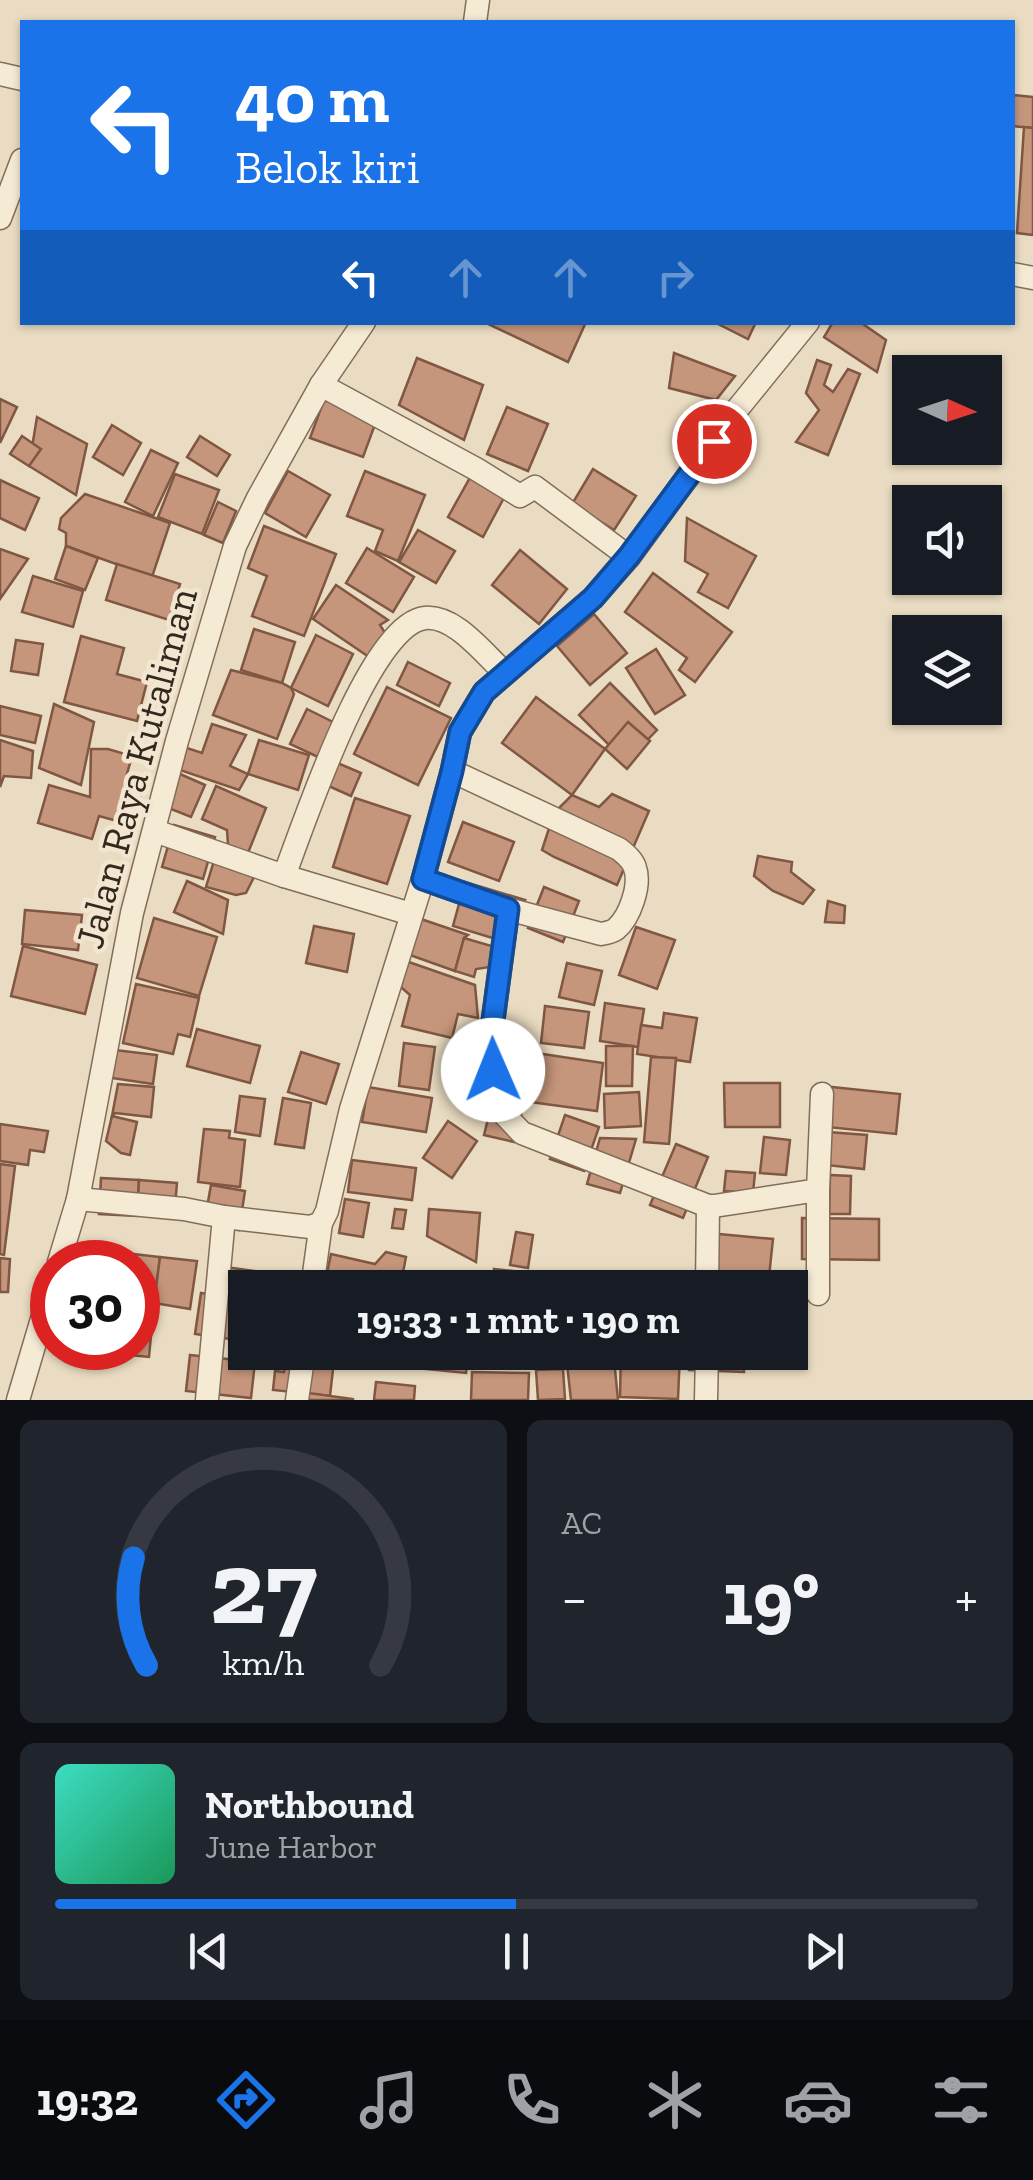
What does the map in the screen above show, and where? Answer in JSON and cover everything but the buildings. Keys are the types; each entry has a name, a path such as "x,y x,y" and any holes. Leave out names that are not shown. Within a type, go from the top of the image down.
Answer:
{"street":[{"path":"0,218 20,165"},
{"name":"Jalan Raya Kutaliman","path":"66,1240 78,1199 132,913 177,742 236,546 321,385 362,325"},
{"path":"315,1270 321,1224 352,1108 423,879 460,732 484,692 593,598 629,556 735,412 806,325"},
{"path":"321,385 520,496 535,487 629,556"},
{"path":"284,876 343,721 378,660 406,628 422,618 454,625 504,673"},
{"path":"423,879 508,909 601,934 614,931 627,916 637,883 635,867 619,849 452,771"},
{"path":"155,832 411,914"},
{"path":"508,909 492,1028 493,1070 504,1114 522,1134 708,1206 818,1190"},
{"path":"818,1294 822,1094"},
{"path":"78,1199 310,1227 321,1224"},
{"path":"707,1270 708,1206"},
{"path":"207,1400 224,1217"},
{"path":"18,1400 30,1359"},
{"path":"297,1400 301,1370"},
{"path":"706,1400 707,1370"}],"route":[{"path":"493,1070 492,1028 508,909 423,879 460,732 484,692 593,598 714,441"}]}
